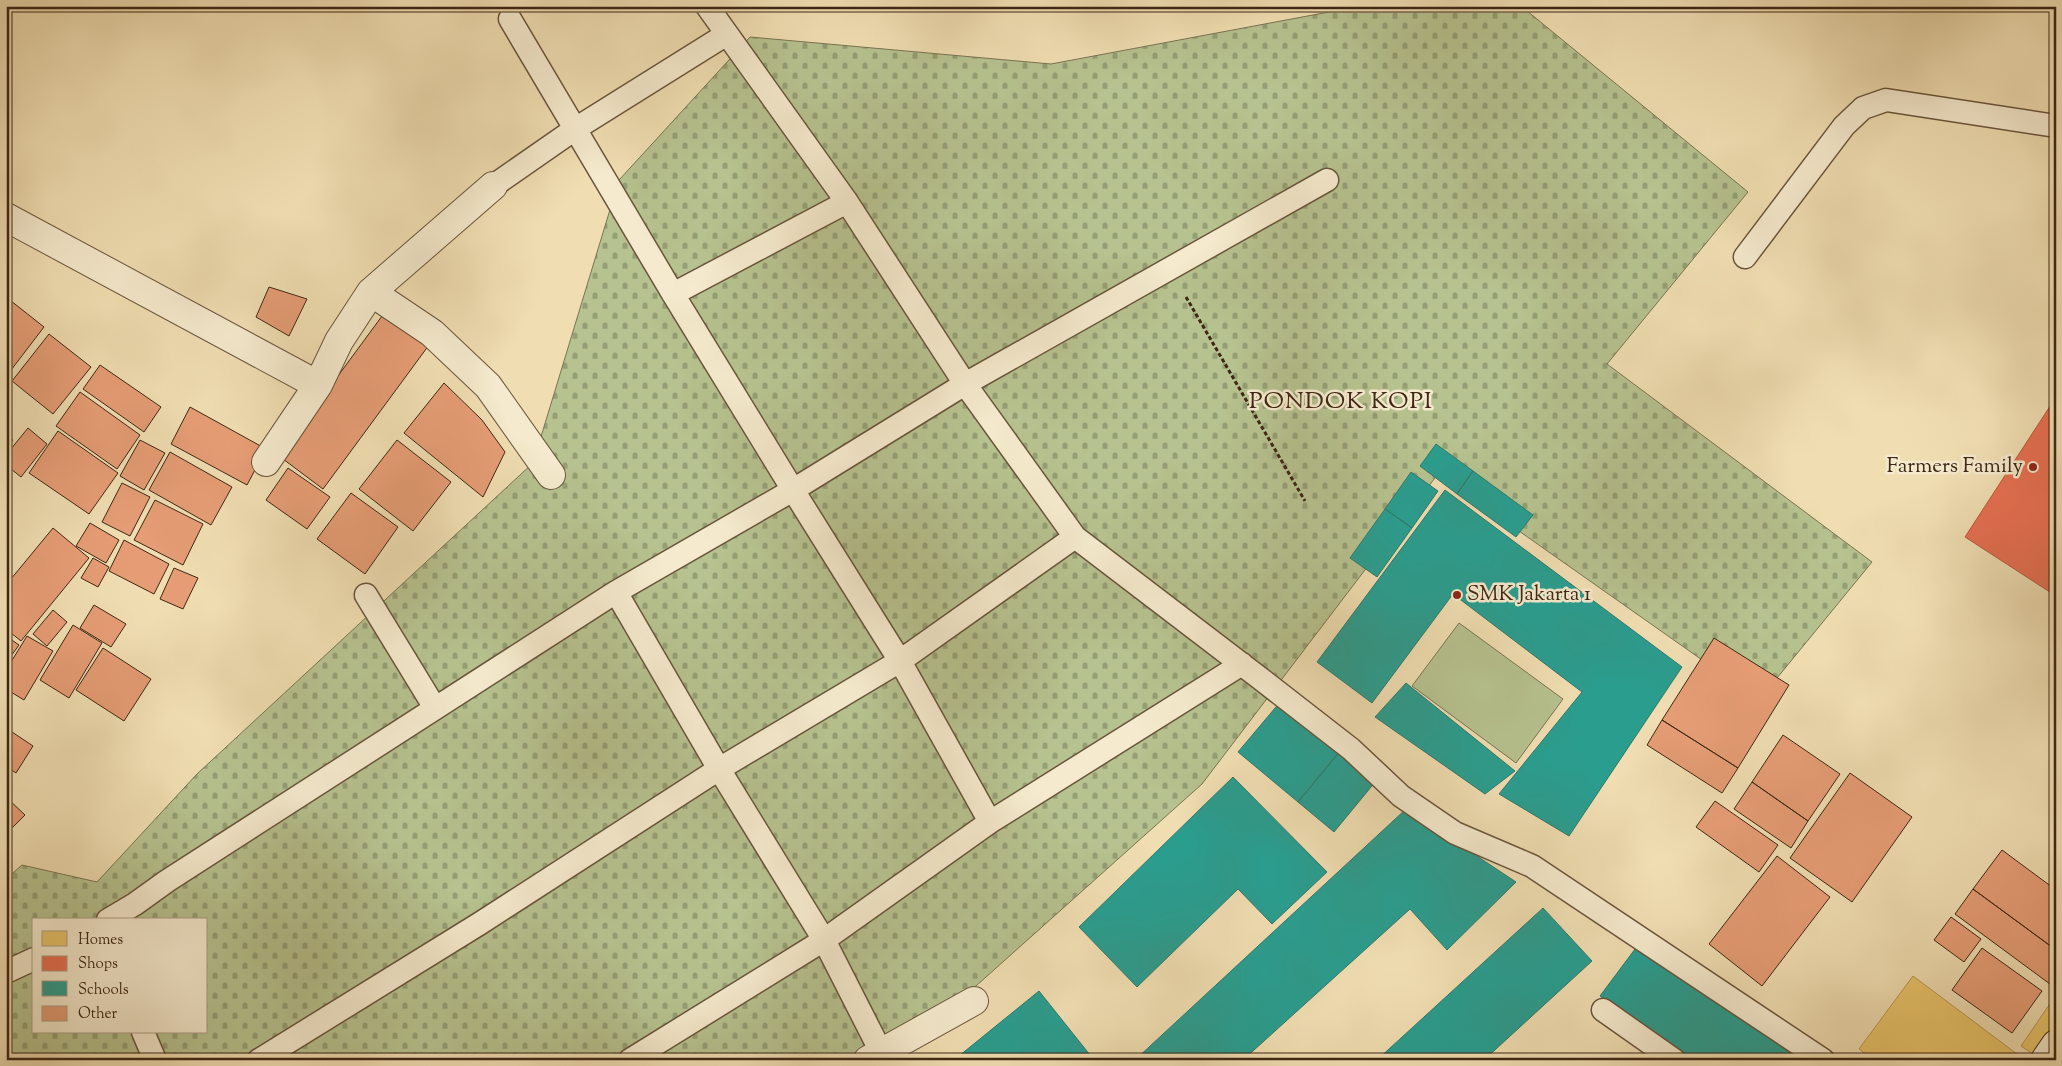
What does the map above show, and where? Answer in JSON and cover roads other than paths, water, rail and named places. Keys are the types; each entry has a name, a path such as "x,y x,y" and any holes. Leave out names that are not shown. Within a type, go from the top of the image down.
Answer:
{"street":[{"path":"266,462 318,385 339,341 371,292 493,186"},
{"path":"6,217 318,385"},
{"path":"371,292 432,334 481,380 551,476"},
{"path":"875,1056 974,1001"},
{"path":"2045,1060 2056,1044"}],"lane":[{"path":"707,6 847,202 965,384 1075,537 1351,749 1401,796 1455,833 1532,866 1823,1060"},
{"path":"510,19 673,294 900,661 990,822"},
{"path":"493,186 574,129 727,34"},
{"path":"1745,257 1844,126 1863,108 1886,100 2056,126"},
{"path":"111,918 616,592 793,490 965,384 1327,180"},
{"path":"673,294 847,202"},
{"path":"259,1060 479,924 719,769 900,661 1075,537"},
{"path":"616,592 719,769 824,940 875,1056"},
{"path":"366,595 435,708"},
{"path":"630,1060 824,940 990,822 1242,664"},
{"path":"6,972 32,960"},
{"path":"1603,1010 1674,1060"},
{"path":"143,1034 155,1060"}],"place":[{"name":"Farmers Family","path":"2033,467"},
{"name":"SMK Jakarta 1","path":"1457,595"}],"district":[{"name":"PONDOK KOPI","path":"1341,402"}]}
